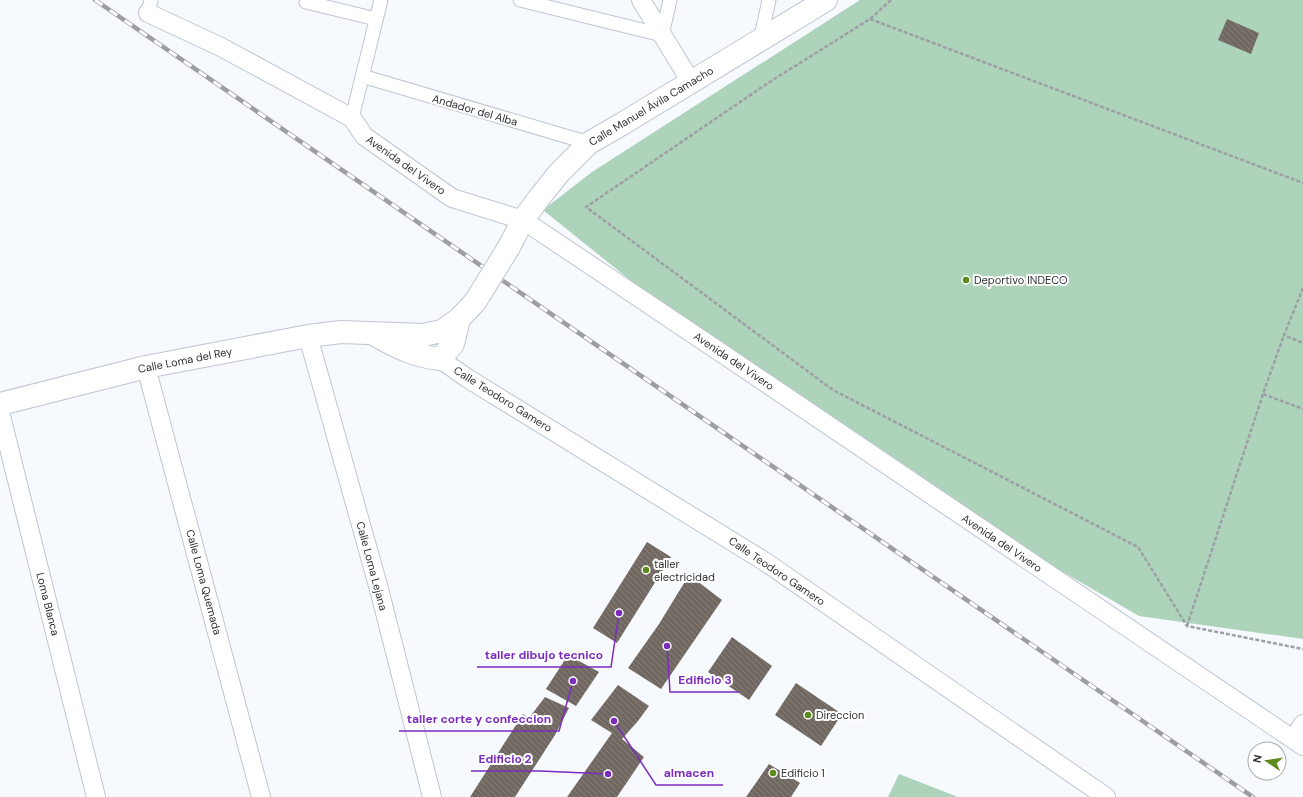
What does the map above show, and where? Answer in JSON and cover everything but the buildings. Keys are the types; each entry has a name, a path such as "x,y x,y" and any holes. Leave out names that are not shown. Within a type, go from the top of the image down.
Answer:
{"street":[{"path":"352,118 381,0"},
{"path":"520,0 662,35"},
{"path":"641,0 691,82"},
{"path":"662,35 670,0"},
{"path":"760,40 769,0"},
{"name":"Calle Manuel Ávila Camacho","path":"509,247 523,220 539,198 559,173 588,143 826,0"},
{"path":"306,2 376,19"},
{"name":"Avenida del Vivero","path":"150,6 221,47 352,118 364,136 452,198 523,220 1300,736"},
{"name":"Andador del Alba","path":"362,76 588,143"},
{"name":"Calle Loma del Rey","path":"0,404 146,367 308,336 341,332 423,335 442,331 459,319 474,302 509,247"},
{"name":"Calle Loma del Rey","path":"372,333 394,346 423,357 440,359 453,344 459,319"},
{"name":"Calle Loma Lejana","path":"308,336 379,589 432,797"},
{"name":"Calle Teodoro Gamero","path":"440,359 474,382 764,561 1106,797"},
{"name":"Calle Loma Quemada","path":"146,367 261,797"},
{"name":"Loma Blanca","path":"0,412 96,797"}],"path":[{"path":"891,0 870,19 768,83 586,207 833,390 1138,546 1187,626 1303,649"},
{"path":"870,19 1303,183"},
{"path":"1187,626 1263,394 1303,288"},
{"path":"1284,335 1303,343"},
{"path":"1263,394 1303,409"}],"green space":[{"name":"Deportivo INDECO","path":"860,0 1303,0 1303,639 1139,616 1013,543 717,350 543,210 592,172"},
{"path":"899,774 958,797 888,797"}],"railway":[{"path":"95,0 1253,797"}],"place":[{"name":"Deportivo INDECO","path":"966,280"},
{"name":"taller electricidad","path":"646,570"},
{"name":"taller dibujo tecnico","path":"619,613"},
{"name":"Edificio 3","path":"667,646"},
{"name":"taller corte y confeccion","path":"573,681"},
{"name":"Direccion","path":"808,715"},
{"name":"almacen","path":"614,721"},
{"name":"Edificio 1","path":"773,773"},
{"name":"Edificio 2","path":"608,774"}]}
